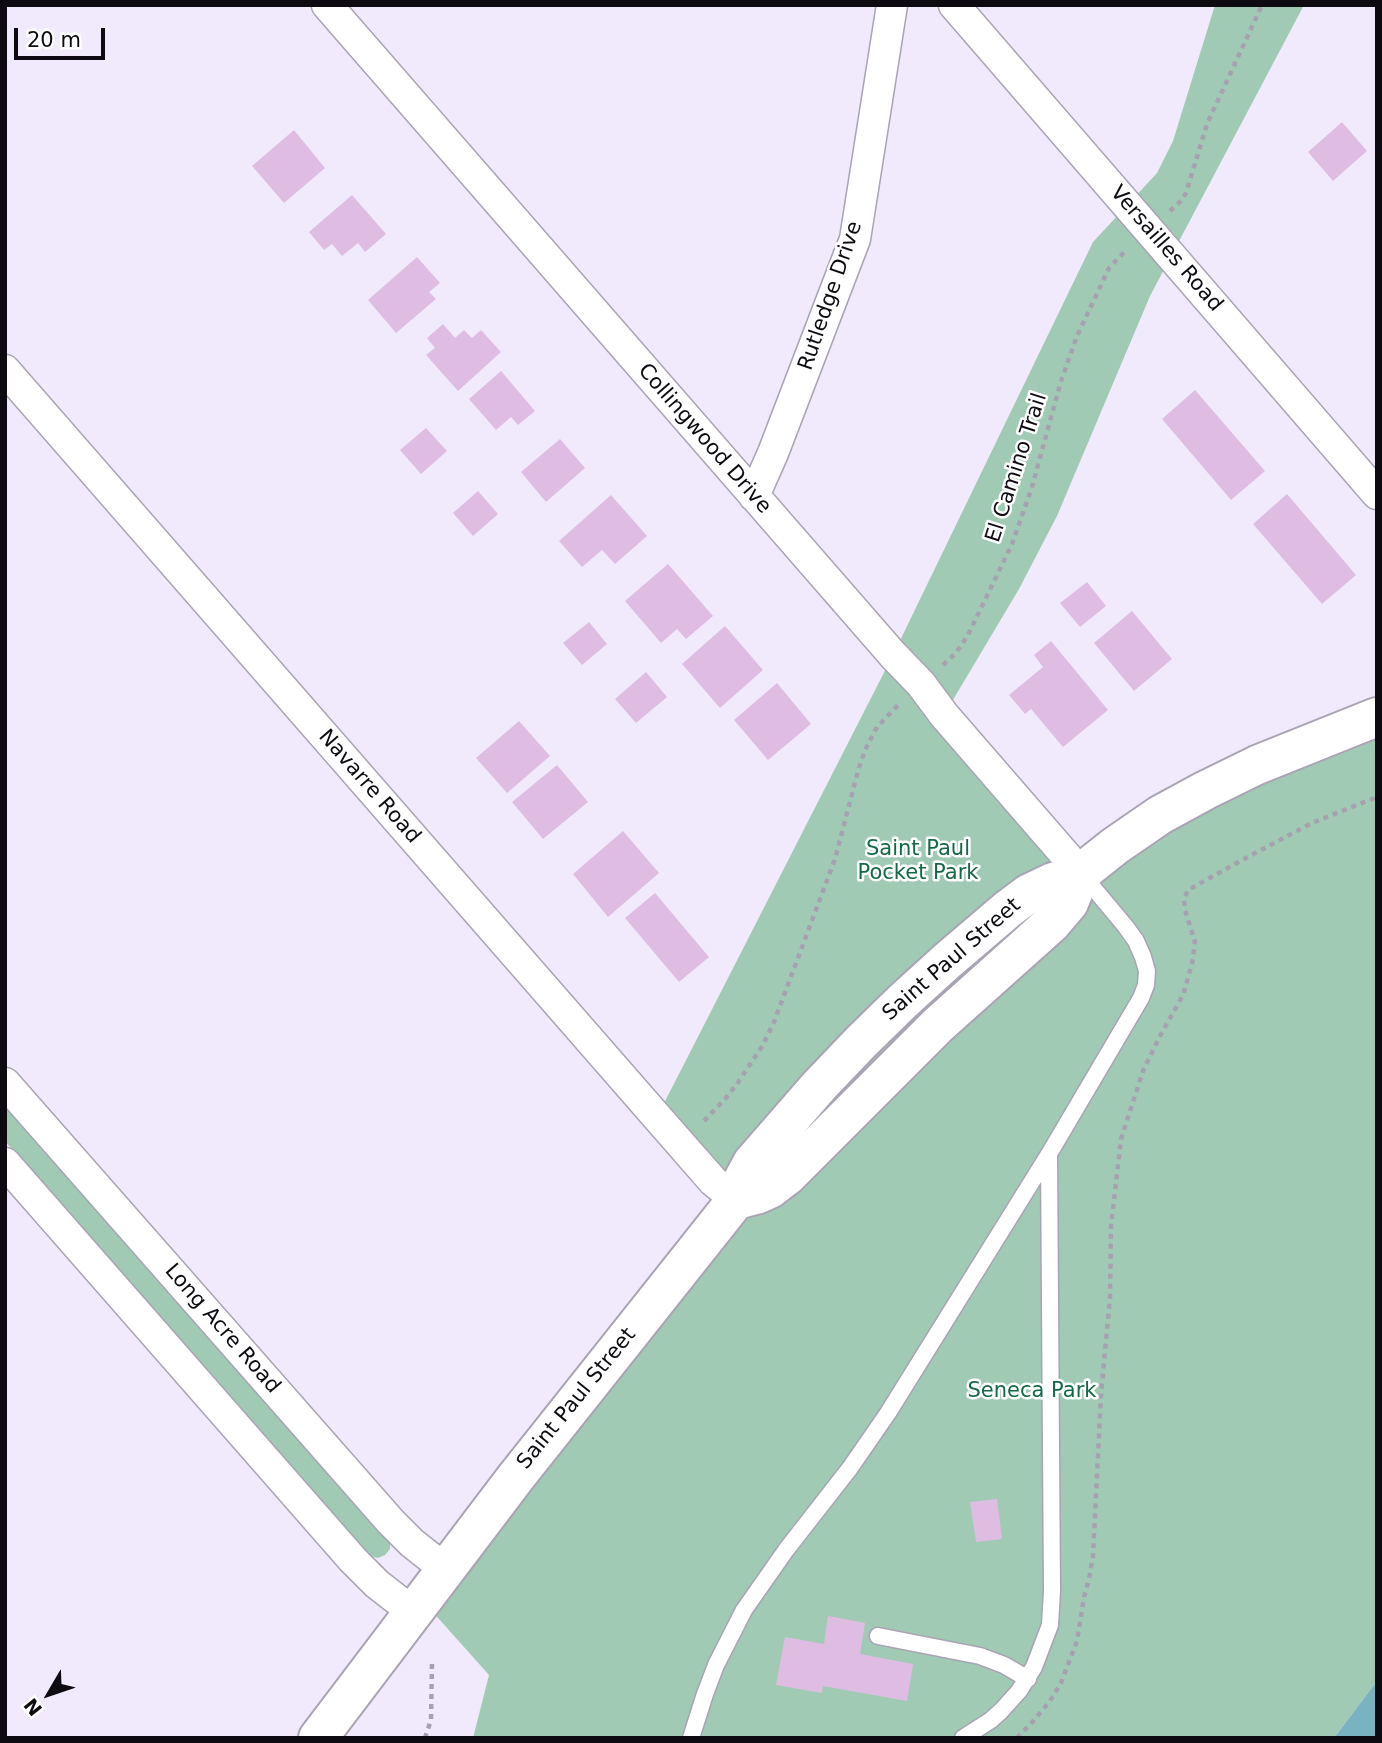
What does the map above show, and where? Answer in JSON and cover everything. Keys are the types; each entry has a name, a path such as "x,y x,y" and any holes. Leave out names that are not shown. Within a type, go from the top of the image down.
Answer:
{"main road":[{"name":"Saint Paul Street","path":"318,1738 516,1476 736,1200 759,1194 787,1176 938,1025 1052,923 1069,903 1081,873 1115,846 1144,825 1206,790 1283,754 1377,717"}],"street":[{"name":"Collingwood Drive","path":"327,5 892,655 921,684 944,715 1081,873"},
{"name":"Rutledge Drive","path":"754,496 855,239 891,5"},
{"name":"Versailles Road","path":"954,5 1377,494"},
{"name":"Navarre Road","path":"5,370 713,1181 736,1200"},
{"name":"Long Acre Road","path":"5,1083 391,1522 445,1569"},
{"path":"5,1163 353,1560 377,1584 417,1606"}],"lane":[{"path":"691,1738 716,1665 744,1610 888,1413 1049,1154 1141,998 1147,971 1136,941 1081,873"},
{"path":"963,1738 1002,1711 1028,1679 1050,1625 1049,1154"},
{"path":"878,1636 981,1656 1028,1679"}],"path":[{"name":"El Camino Trail","path":"704,1121 744,1075 774,1022 835,859 858,771 870,737 884,718 956,653 968,635 1023,516 1061,382 1077,336 1115,260 1181,201 1186,193 1207,124 1262,5"},
{"path":"1017,1738 1050,1701 1060,1683 1077,1641 1084,1597 1090,1579 1100,1407 1110,1298 1111,1226 1121,1139 1143,1071 1183,995 1192,964 1195,942 1184,899 1188,890 1266,846 1312,823 1377,797"},
{"path":"425,1738 431,1720 432,1662"}],"green space":[{"name":"Seneca Park","path":"1215,5 1304,5 1150,296 1057,516 1019,589 944,715 1081,873 1377,717 1377,1681 1334,1738 473,1738 489,1675 422,1600 736,1201 657,1117 893,655 1093,242 1157,173 1173,141"},
{"path":"5,1101 386,1538 390,1549 385,1555 378,1558 366,1555 5,1141"}],"water":[{"path":"1377,1681 1377,1738 1334,1738"}],"building":[{"path":"1342,122 1367,151 1333,181 1308,152"},
{"path":"294,130 325,168 284,203 252,166"},
{"path":"352,195 386,234 365,252 358,243 342,256 332,244 324,250 309,232"},
{"path":"417,257 440,283 429,292 436,299 396,333 368,300"},
{"path":"443,324 455,338 464,330 472,338 481,330 501,352 458,391 426,355 435,348 427,338"},
{"path":"501,371 535,411 518,425 511,417 496,430 469,399"},
{"path":"1195,390 1265,471 1231,500 1162,419"},
{"path":"426,428 447,451 421,474 400,450"},
{"path":"560,439 585,468 546,502 521,472"},
{"path":"478,491 498,514 473,536 453,513"},
{"path":"1287,494 1356,575 1322,604 1253,524"},
{"path":"611,495 647,536 615,564 602,550 582,567 559,541"},
{"path":"668,564 713,616 686,639 677,629 661,643 625,601"},
{"path":"1087,582 1106,606 1080,627 1060,603"},
{"path":"1132,611 1172,659 1134,691 1094,643"},
{"path":"589,622 607,644 582,665 563,643"},
{"path":"725,626 763,670 720,708 682,664"},
{"path":"1051,641 1108,710 1063,747 1031,709 1025,714 1009,695 1043,667 1034,655"},
{"path":"646,672 667,697 636,723 615,699"},
{"path":"777,683 811,724 768,760 734,720"},
{"path":"519,721 550,756 507,793 476,758"},
{"path":"557,765 588,802 543,839 512,802"},
{"path":"623,831 659,873 608,917 573,874"},
{"path":"655,893 709,957 679,982 625,918"},
{"path":"997,1499 1002,1539 976,1542 970,1502"},
{"path":"828,1616 865,1623 860,1654 913,1664 907,1701 823,1686 822,1693 776,1685 785,1637 824,1644"}],"park label":[{"name":"Saint Paul Pocket Park","path":"918,862"}]}
